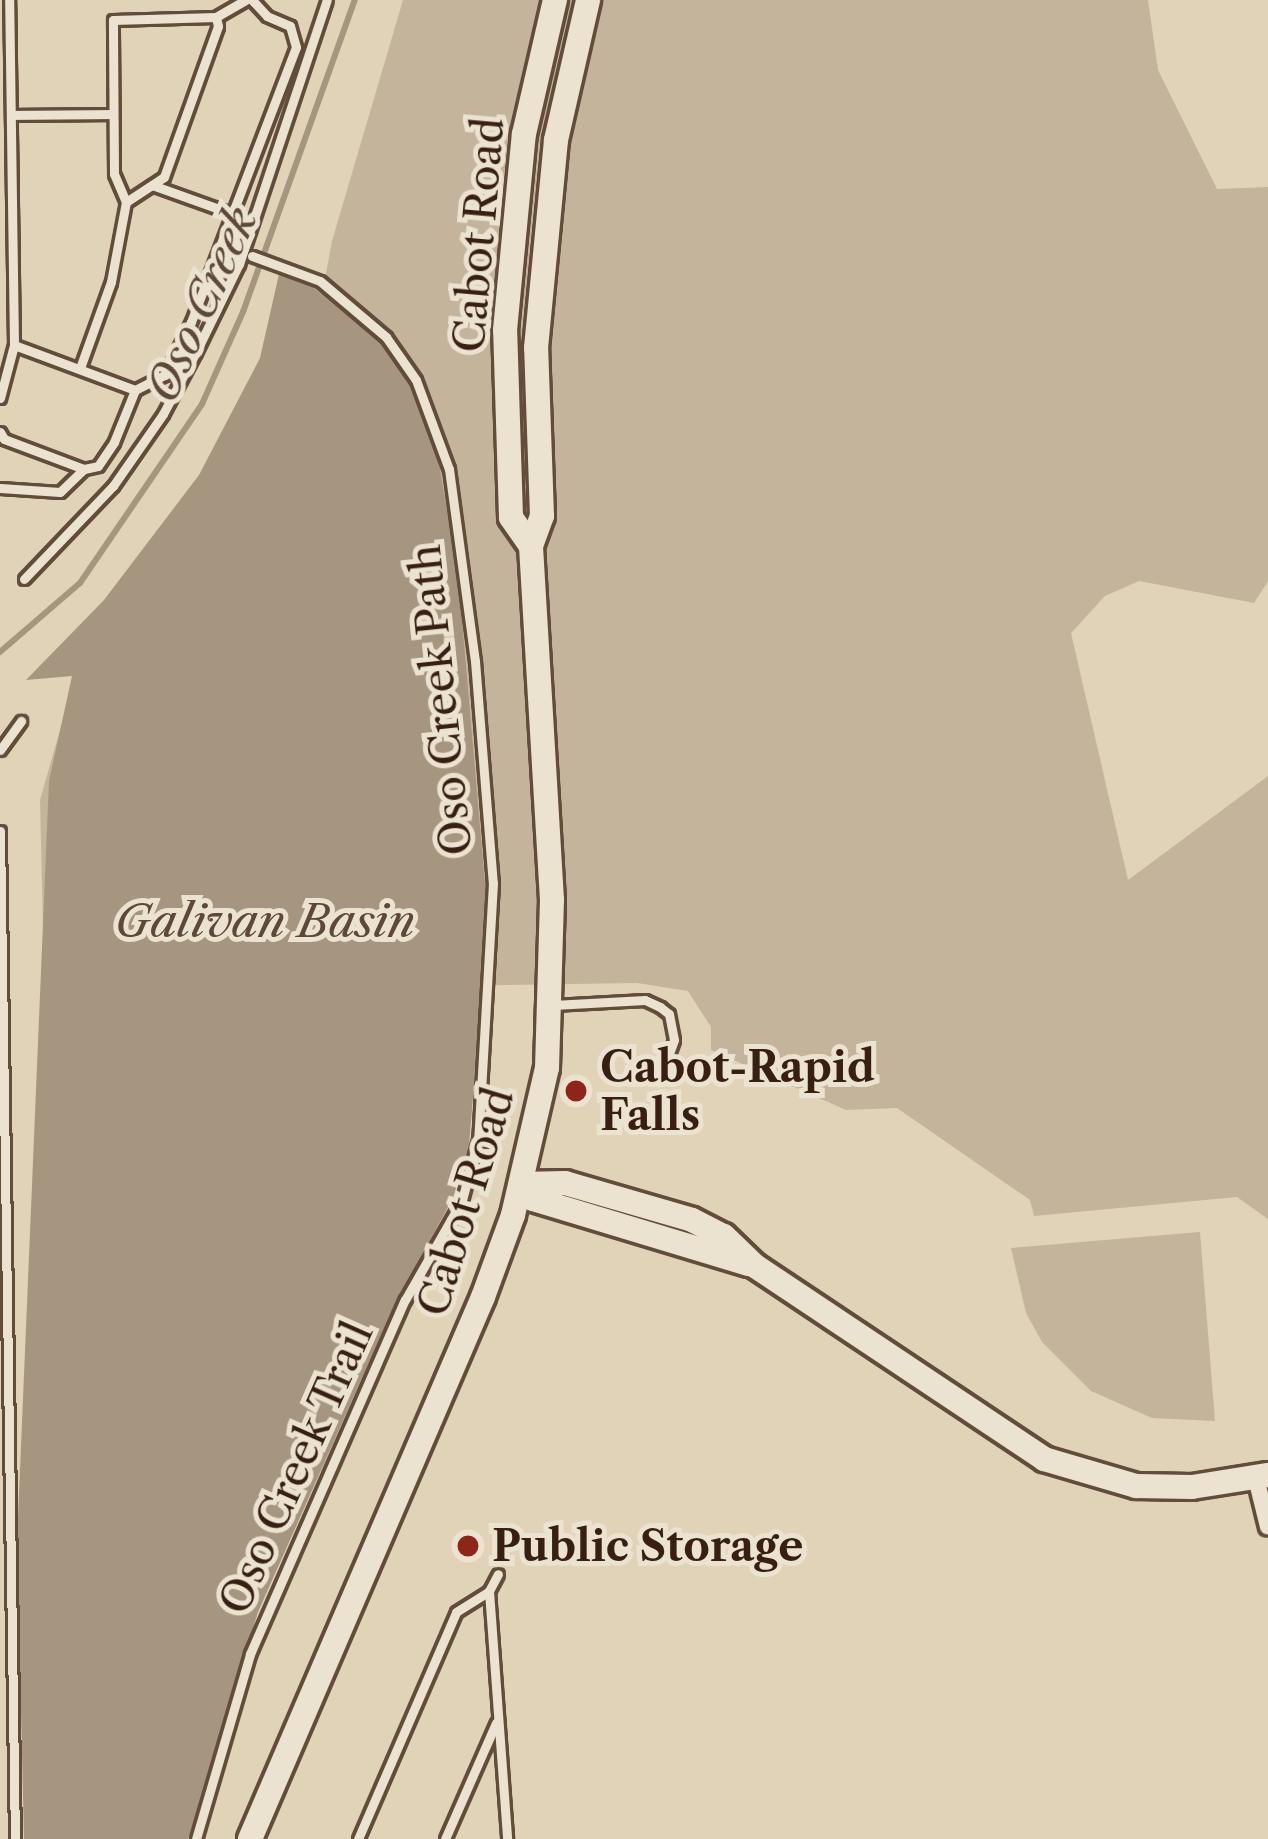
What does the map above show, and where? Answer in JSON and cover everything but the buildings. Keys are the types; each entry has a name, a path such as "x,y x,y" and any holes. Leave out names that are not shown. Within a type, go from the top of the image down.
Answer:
{"main road":[{"name":"Cabot Road","path":"531,546 512,517 506,331 524,134 555,0"},
{"name":"Cabot Road","path":"250,1839 476,1315 521,1184 547,1067 553,1005 551,880 531,546 542,516 536,349 556,140 588,0"},
{"path":"521,1184 533,1199 754,1266 1044,1459 1136,1486 1192,1487 1262,1476"}],"street":[{"path":"1262,1476 1268,1527"}],"lane":[{"path":"0,398 14,345 9,0"},
{"path":"0,488 60,492 84,469 98,466 114,442 135,390 165,375 236,215 296,47 290,26 267,16 249,0 226,5 216,17 113,20 114,174 127,202 111,282 80,368"},
{"path":"24,578 113,486 164,414 248,254 327,0"},
{"path":"127,202 164,177 218,26 216,17"},
{"path":"10,115 113,114"},
{"path":"152,185 236,215"},
{"name":"Oso Creek Path","path":"248,254 334,292 402,357 432,414 448,469 475,661 493,883 482,1140"},
{"path":"14,345 135,390"},
{"path":"0,432 4,439 84,469"},
{"path":"0,750 21,721"},
{"path":"0,831 15,1839"},
{"path":"553,1005 645,1000 660,1007 674,1025 663,1070"},
{"name":"Oso Creek Trail","path":"196,1839 250,1654 405,1300 462,1200 482,1140"},
{"path":"358,1839 456,1612 489,1591 498,1574"},
{"path":"489,1591 507,1839"},
{"path":"445,1839 499,1717"}],"shaded area":[{"path":"403,0 1148,0 1158,70 1217,189 1268,187 1268,581 1254,603 1139,581 1105,596 1071,633 1128,880 1268,776 1268,1219 1237,1197 1034,1216 1030,1200 897,1108 846,1110 711,1050 711,1027 688,991 637,983 451,986 64,1839 40,800 74,681 309,366 332,241"},
{"path":"1200,1232 1215,1421 1152,1418 1091,1391 1042,1342 1026,1313 1011,1248"}],"water":[{"name":"Galivan Basin","path":"279,274 309,284 382,344 416,394 437,452 458,575 488,919 469,1145 453,1198 393,1308 258,1612 188,1839 24,1839 17,1541 49,781 72,676 26,680 104,600 199,475 260,358"}],"waterway":[{"name":"Oso Creek","path":"0,652 80,583 202,404 243,312 355,0"}],"place":[{"name":"Cabot-Rapid Falls","path":"576,1091"},
{"name":"Public Storage","path":"468,1546"}]}
